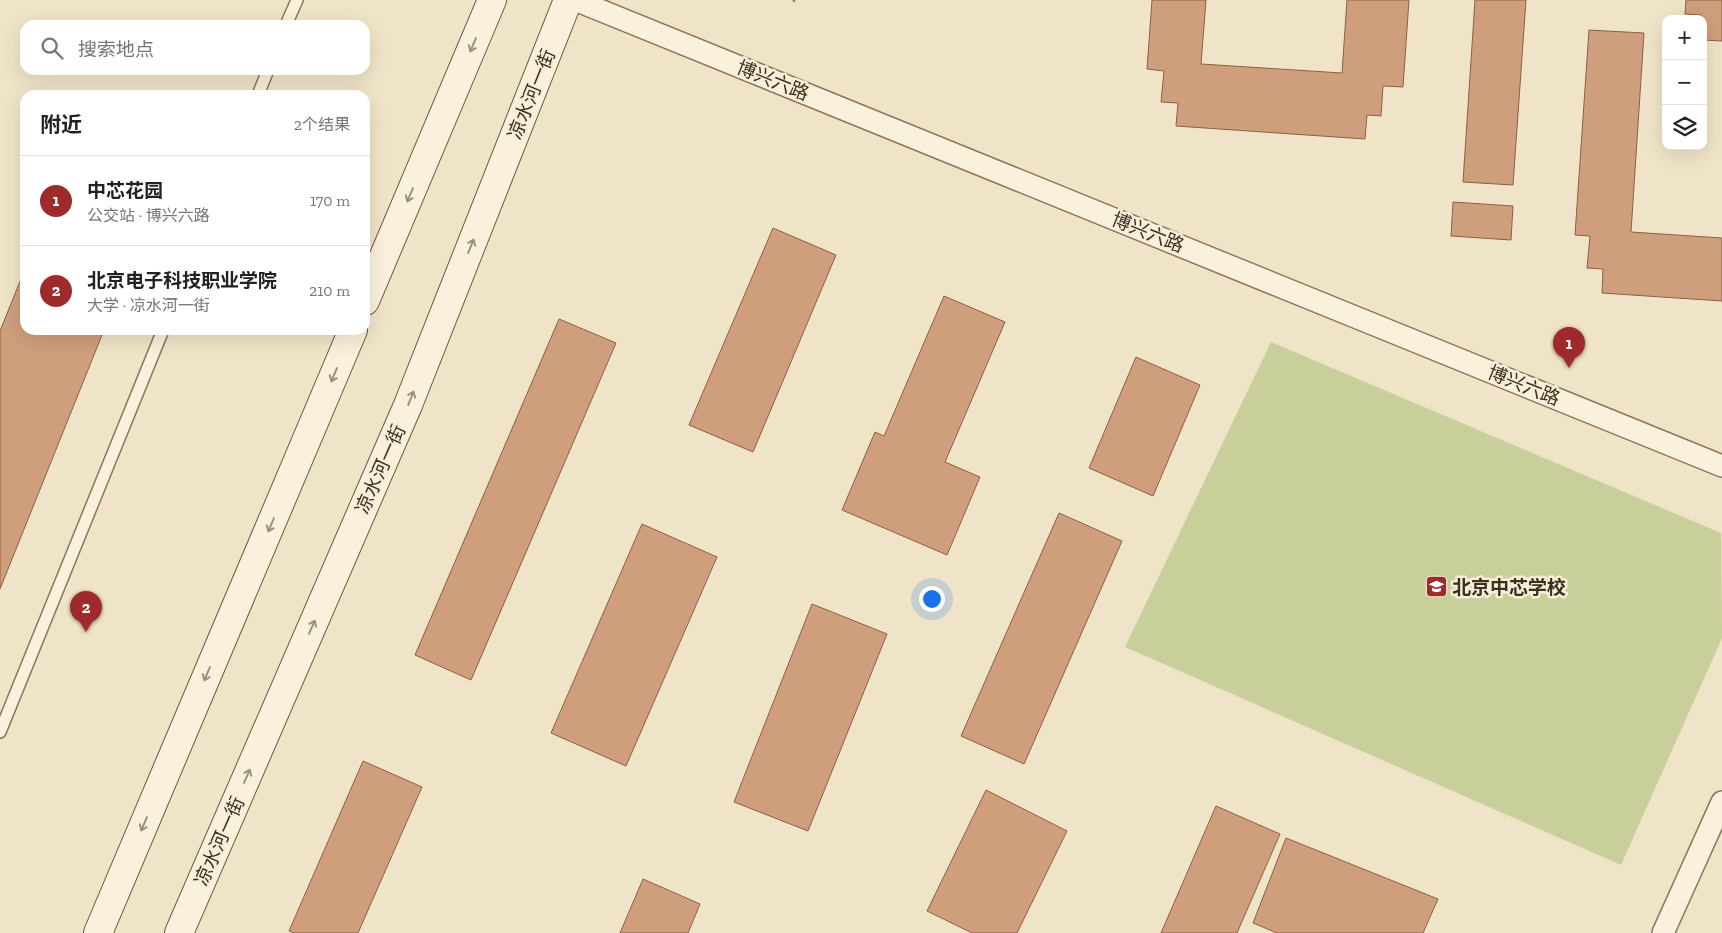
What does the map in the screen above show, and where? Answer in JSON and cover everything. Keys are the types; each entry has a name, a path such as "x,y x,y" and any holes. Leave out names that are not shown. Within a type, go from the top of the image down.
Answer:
{"main road":[{"path":"370,289 492,0"},
{"name":"凉水河一街","path":"179,933 408,405 568,0"},
{"path":"98,933 351,335"}],"street":[{"name":"博兴六路","path":"574,0 1722,466"},
{"path":"1663,933 1722,802"}],"lane":[{"path":"288,20 296,0"},
{"path":"260,90 266,75"},
{"path":"0,732 161,335"}],"green space":[{"name":"北京中芯学校","path":"1271,342 1721,533 1722,638 1621,865 1125,647"}],"building":[{"path":"1152,0 1206,0 1201,64 1342,73 1347,0 1409,0 1403,87 1383,86 1381,116 1367,115 1365,139 1176,126 1178,103 1161,102 1164,71 1147,69"},
{"path":"1475,0 1526,0 1513,185 1463,182"},
{"path":"1686,0 1722,0 1722,41 1707,40 1707,15 1685,14"},
{"path":"1589,30 1644,33 1631,232 1722,238 1722,301 1602,293 1603,269 1587,268 1590,236 1575,235"},
{"path":"1453,202 1513,206 1511,240 1451,236"},
{"path":"773,228 836,255 753,452 689,425"},
{"path":"20,281 20,335 102,335 0,589 0,331"},
{"path":"944,296 1005,322 945,462 980,477 947,555 842,510 875,432 884,436"},
{"path":"559,319 616,343 471,680 415,655"},
{"path":"1136,357 1200,385 1153,496 1089,468"},
{"path":"1059,513 1122,541 1024,764 961,736"},
{"path":"642,524 717,557 626,766 551,733"},
{"path":"812,604 887,634 808,831 734,802"},
{"path":"363,761 422,787 358,933 294,933 289,931"},
{"path":"986,790 1067,831 1017,933 972,933 927,911"},
{"path":"1216,806 1280,834 1237,933 1161,933"},
{"path":"1286,838 1438,899 1423,933 1277,933 1253,923"},
{"path":"643,879 700,904 688,933 620,933"}],"place":[{"name":"中芯花园","path":"1569,368"},
{"name":"北京中芯学校","path":"1436,587"},
{"name":"北京电子科技职业学院","path":"86,632"}]}
